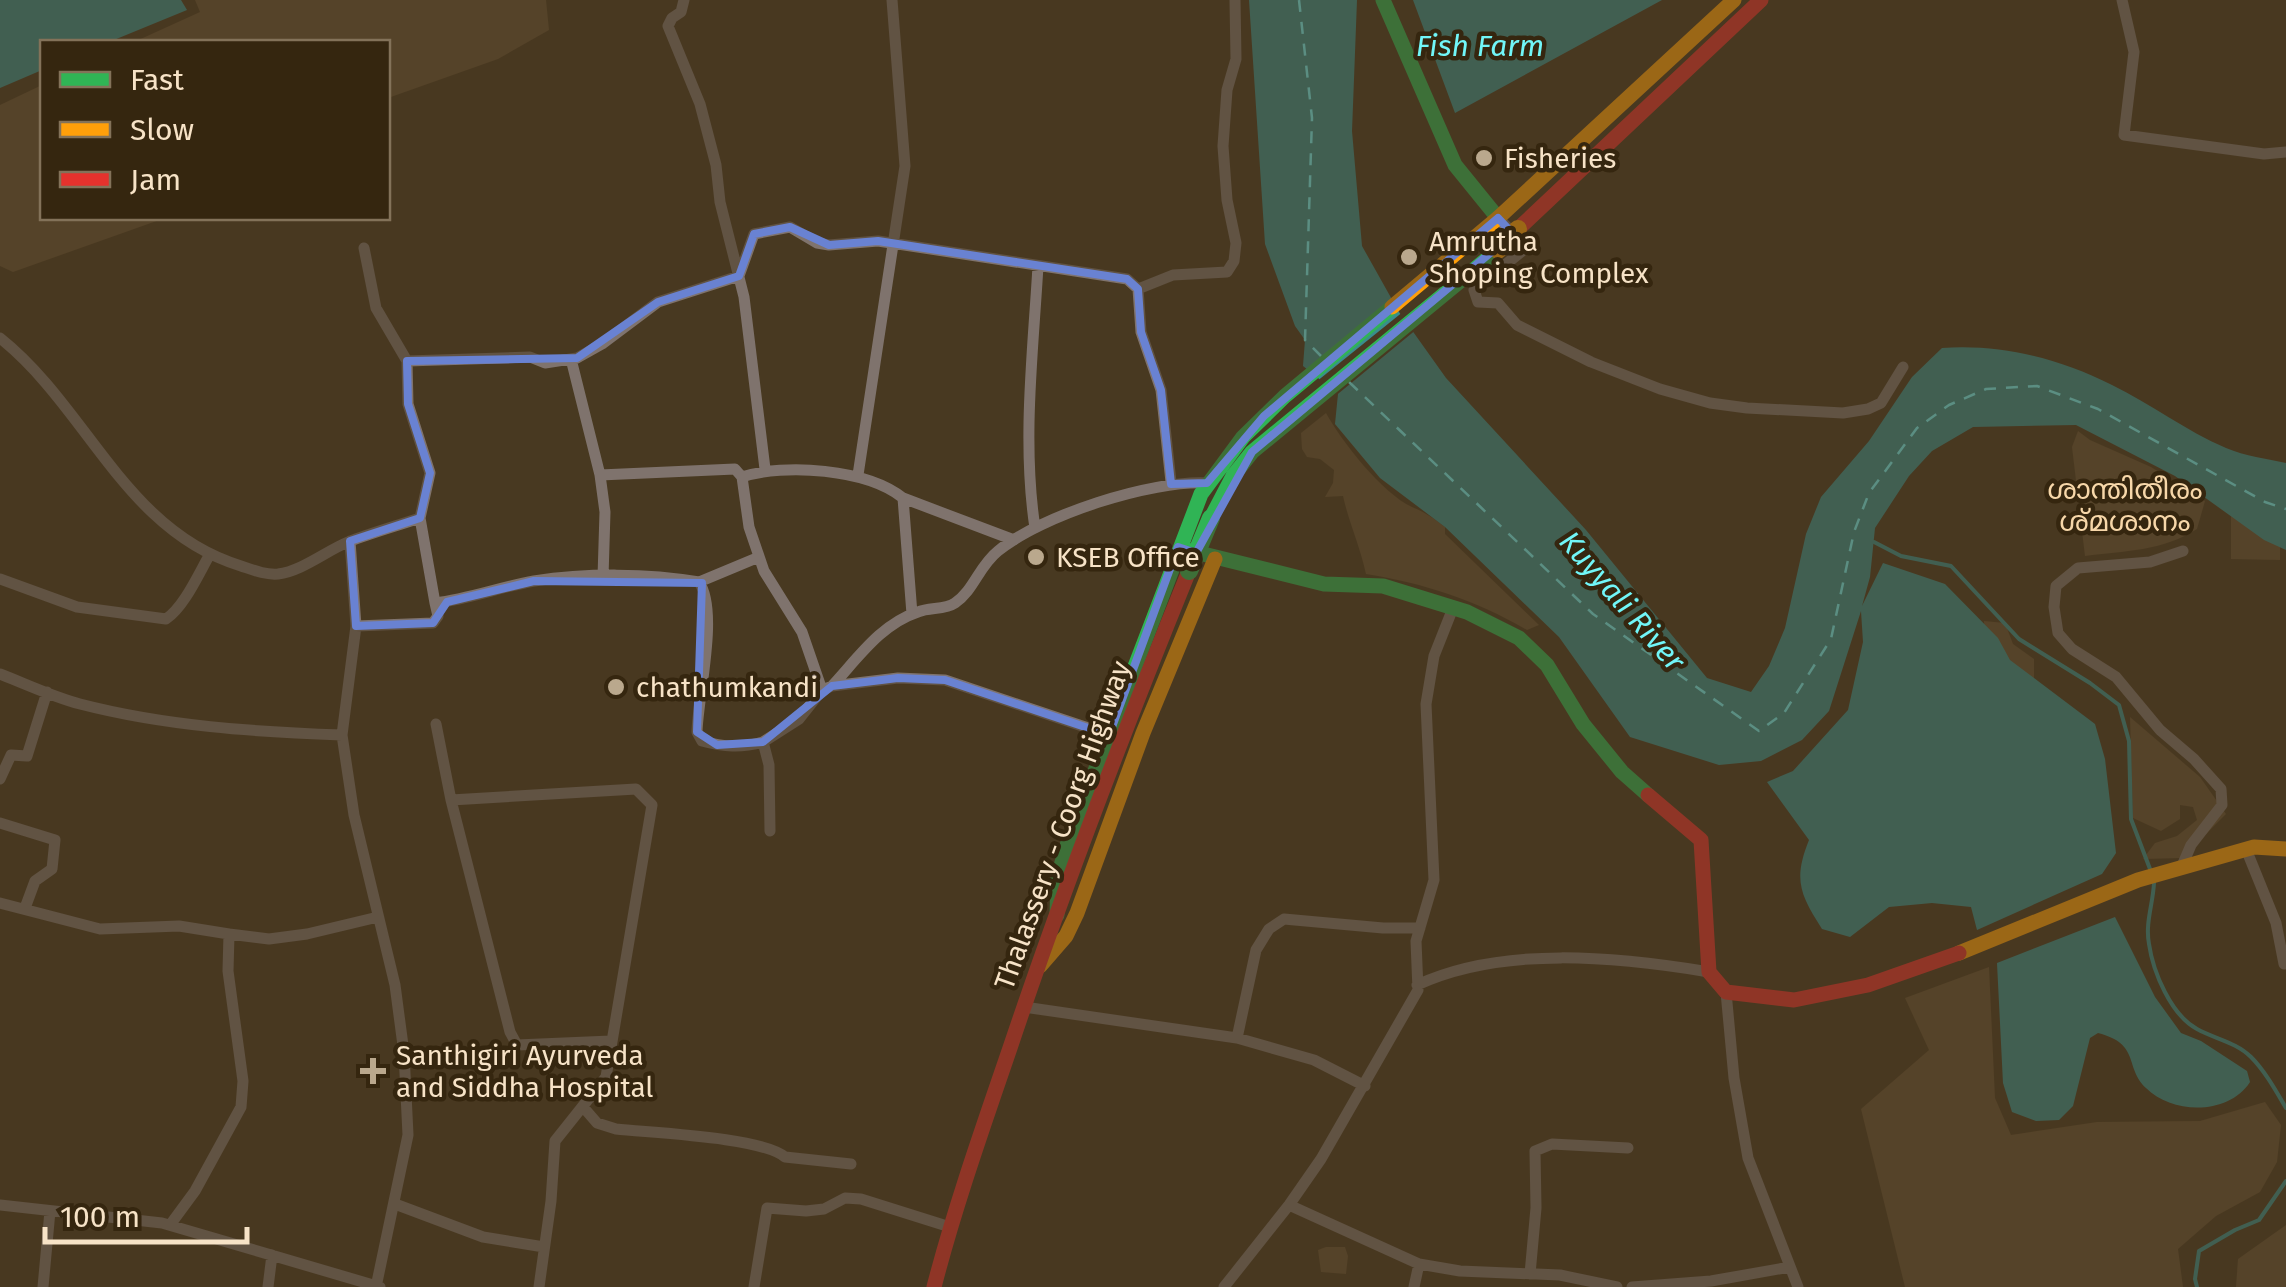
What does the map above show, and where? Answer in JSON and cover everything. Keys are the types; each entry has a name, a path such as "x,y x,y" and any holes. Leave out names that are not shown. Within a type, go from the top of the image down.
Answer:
{"main road":[{"path":"1383,0 1454,165 1498,218"},
{"path":"1057,915 1058,876 1178,547 1207,483 1242,436 1498,218 1734,0"},
{"name":"Thalassery - Coorg Highway","path":"934,1287 950,1227 1036,970 1128,720 1210,518 1233,476 1252,452 1498,250 1761,0"},
{"path":"1178,547 1324,584 1383,586 1453,608 1519,638 1547,665 1583,724 1622,772 1701,840 1709,972 1726,992 1794,1000 1868,984 2000,938 2138,880 2246,849 2286,849"},
{"path":"1036,970 1066,936 1077,912 1142,734 1215,559"}],"street":[{"path":"684,0 681,12 668,26 704,120 739,276 764,470"},
{"path":"858,476 905,166 892,0"},
{"path":"1138,289 1173,275 1227,272 1234,262 1236,242 1223,146 1228,90 1236,59 1235,0"},
{"path":"2122,0 2134,52 2124,136 2264,154 2286,152"},
{"path":"1498,218 1527,247 1474,290 1478,302 1498,303 1516,325 1642,383 1710,403 1843,413 1868,410 1881,403 1903,367"},
{"path":"739,276 754,234 790,227 829,244 893,243 1127,279 1138,289 1141,332 1161,390 1171,482"},
{"path":"356,626 433,623 438,616 420,518 430,472 408,404 408,362 376,308 364,248"},
{"path":"1035,528 1030,492 1030,435 1038,266"},
{"path":"408,362 530,358 545,363 570,358 602,344 658,302 739,276"},
{"path":"0,338 64,407 136,498 161,523 210,554 278,574 350,541 420,518"},
{"path":"570,358 600,474 605,512 603,577"},
{"path":"600,474 735,469 742,477 749,527 764,570 802,632 827,688"},
{"path":"742,477 764,470 858,476 903,498 1014,540"},
{"path":"699,582 707,611 697,732 702,741 742,748 762,742 799,719 886,627 912,614 952,606 968,592 980,567 1035,528 1055,518 1171,482 1207,483"},
{"path":"903,498 912,614"},
{"path":"0,1206 170,1225 378,1287 408,1135 395,985 354,815 342,735 356,626 350,541"},
{"path":"2179,867 2222,805 2221,789 2160,730 2116,676 2072,649 2058,633 2054,607 2056,586 2078,568 2150,562 2183,552"},
{"path":"0,579 77,608 166,619 179,610 210,554"},
{"path":"435,604 467,600 534,581 603,577 699,582 759,557"},
{"path":"1224,1287 1289,1205 1365,1086 1418,990 1416,941 1434,880 1427,690 1434,656 1453,608"},
{"path":"0,674 78,703 147,718 233,730 342,735"},
{"path":"827,688 898,678 944,680 1109,735"},
{"path":"0,779 11,755 28,756 47,692"},
{"path":"436,724 451,800 510,1032 517,1044 611,1040"},
{"path":"762,742 768,765 770,832"},
{"path":"451,800 636,789 652,805 606,1078 555,1141 539,1287"},
{"path":"0,823 55,840 52,869 34,881 25,908"},
{"path":"2246,849 2276,922 2284,964"},
{"path":"0,903 100,928 179,926 269,939 378,917"},
{"path":"1236,1038 1256,950 1269,929 1284,919 1420,928"},
{"path":"170,1225 195,1192 241,1107 243,1081 228,971 229,934"},
{"path":"1417,985 1442,973 1523,958 1653,962 1709,972"},
{"path":"1726,992 1734,1078 1748,1158 1798,1287"},
{"path":"1024,1007 1236,1038 1314,1060 1365,1086"},
{"path":"584,1108 597,1123 616,1129 750,1144 778,1151 785,1157 850,1164"},
{"path":"1530,1274 1536,1208 1535,1152 1552,1144 1628,1148"},
{"path":"754,1287 767,1208 806,1211 824,1209 846,1198 862,1199 950,1227"},
{"path":"396,1204 483,1237 544,1247"},
{"path":"1289,1205 1419,1264 1499,1280 1530,1274 1560,1275 1618,1287"},
{"path":"43,1287 50,1211"},
{"path":"268,1287 272,1255"},
{"path":"1414,1287 1419,1264"},
{"path":"1632,1287 1711,1282 1790,1267"}],"highlighted area":[{"path":"1498,218 1513,234 1252,452 1196,553 1178,547 1109,735 945,680 898,678 832,686 763,742 717,745 697,732 702,583 534,581 447,602 433,623 356,626 350,541 420,518 430,473 408,404 407,361 577,358 658,302 739,276 754,234 790,227 829,245 878,241 1127,279 1138,289 1141,332 1161,390 1171,484 1207,483 1264,416"}],"green space":[{"path":"195,0 546,0 549,30 498,59 390,97 390,40 138,40 200,12"},
{"path":"40,86 40,220 159,220 13,272 0,266 0,105"},
{"path":"1326,413 1376,479 1400,500 1445,527 1445,534 1539,625 1527,630 1449,594 1366,574 1343,496 1325,497 1333,483 1334,470 1320,459 1307,457 1302,449 1301,433"},
{"name":"ശാന്തിതീരം ശ്മശാനം","path":"2078,431 2151,467 2205,501 2197,529 2157,546 2085,556 2072,447"},
{"path":"2231,516 2280,547 2280,560 2231,559"},
{"path":"1984,621 2005,623 2013,644 2034,659 2034,700 1985,653"},
{"path":"2130,717 2200,777 2226,814 2182,858 2143,859 2155,843 2177,836 2197,820 2193,807 2180,805 2180,819 2161,831 2133,818"},
{"path":"1989,967 1995,1098 2011,1135 2097,1122 2200,1121 2265,1102 2281,1125 2277,1162 2260,1192 2216,1216 2178,1249 2183,1287 1905,1287 1861,1109 1929,1050 1905,998"},
{"path":"2286,1225 2286,1287 2236,1287 2238,1259"},
{"path":"1345,1247 1346,1274 1321,1272 1318,1250"}],"water":[{"path":"0,0 181,0 187,10 114,40 40,40 40,71 0,88"},
{"name":"Kuyyali River","path":"1249,0 1357,0 1352,131 1362,246 1399,312 1446,378 1586,530 1707,678 1751,692 1769,666 1785,628 1806,534 1821,497 1869,441 1912,377 1942,348 2008,351 2071,367 2126,392 2226,448 2286,463 2286,550 2264,540 2175,476 2076,425 1973,427 1932,451 1909,476 1875,528 1870,577 1862,606 1883,563 1945,584 1998,638 2010,660 2095,724 2105,759 2116,853 2102,874 1977,930 1971,907 1932,903 1889,907 1850,937 1822,929 1801,886 1801,866 1809,840 1767,782 1793,771 1848,710 1863,642 1861,611 1829,711 1802,740 1761,761 1719,765 1630,737 1559,637 1445,527 1380,478 1335,424 1338,394 1303,366 1305,340 1295,326 1265,244"},
{"name":"Fish Farm","path":"1413,0 1662,0 1455,113"},
{"path":"2115,917 2155,997 2181,1033 2201,1041 2247,1071 2250,1082 2241,1093 2215,1106 2185,1107 2171,1103 2157,1097 2139,1080 2121,1043 2098,1033 2090,1038 2073,1106 2059,1120 2036,1121 2012,1112 2003,1083 1997,963"}],"pier":[{"path":"1404,311 1417,329 1333,398 1316,382"}],"waterway":[{"path":"1874,542 1901,556 1951,566 2019,639 2119,705 2129,741 2131,819 2150,869"},
{"path":"2154,883 2149,944 2159,980 2171,1003 2197,1029 2251,1057 2286,1108"},
{"path":"2197,1287 2199,1251 2259,1220 2286,1181"}],"ferry route":[{"path":"1299,0 1312,118 1305,340 1321,356"},
{"path":"1349,382 1593,614 1759,731 1784,713 1831,639 1854,532 1869,493 1917,428 1949,405 1986,389 2037,386 2098,409 2265,502 2286,509"}],"traffic: fast":[{"path":"1383,0 1455,165 1498,218"},
{"path":"1211,518 1233,476 1252,452 1498,250"},
{"path":"1057,915 1058,876 1069,839 1201,494 1243,437 1285,396 1392,307"},
{"path":"1189,571 1211,518"},
{"path":"1187,550 1324,584 1383,586 1467,612 1519,638 1547,665 1583,724 1622,772 1648,795"}],"traffic: slow":[{"path":"1392,307 1498,218 1734,0"},
{"path":"1498,250 1518,229"},
{"path":"1040,966 1066,936 1077,913 1143,733 1215,559"},
{"path":"1959,953 2138,880 2254,847 2286,849"}],"traffic: jam":[{"path":"1518,229 1761,0"},
{"path":"934,1287 970,1167 1052,928 1189,571"},
{"path":"1648,795 1701,840 1709,972 1726,992 1794,1000 1868,985 1959,953"}],"place":[{"name":"Fisheries","path":"1484,158"},
{"name":"Amrutha Shoping Complex","path":"1409,257"},
{"name":"KSEB Office","path":"1036,557"},
{"name":"chathumkandi","path":"616,687"},
{"name":"Santhigiri Ayurveda and Siddha Hospital","path":"373,1071"}]}
